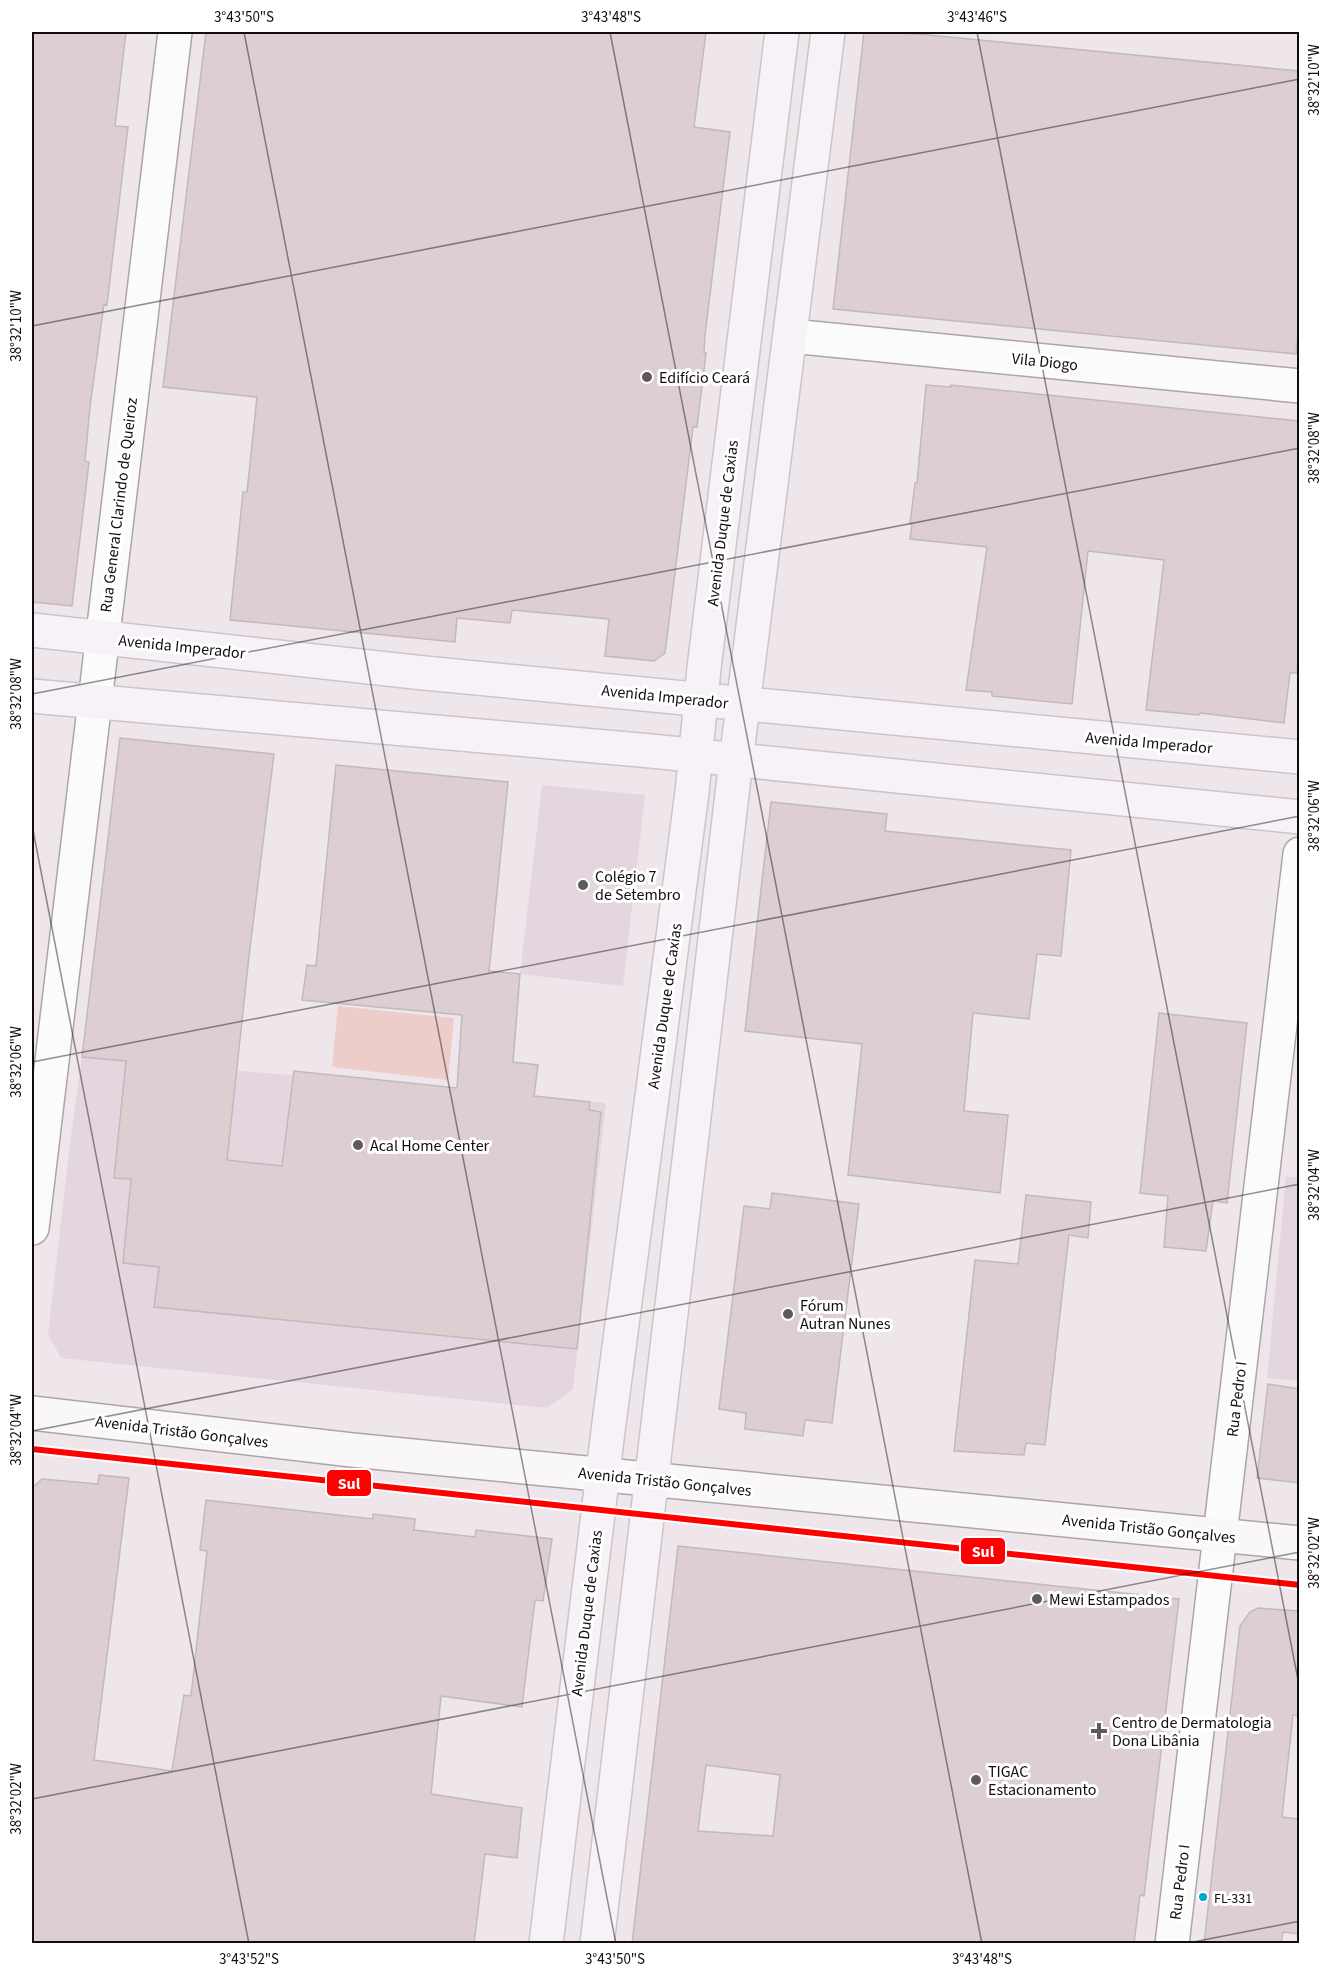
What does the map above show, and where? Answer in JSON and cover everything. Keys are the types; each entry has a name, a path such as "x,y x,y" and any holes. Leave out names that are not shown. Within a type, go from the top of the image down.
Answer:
{"main road":[{"name":"Avenida Duque de Caxias","path":"546,1944 603,1475 696,755 782,32"},
{"path":"597,1944 737,759 828,32"},
{"name":"Avenida Imperador","path":"32,630 424,673 1299,756"},
{"path":"32,696 696,755 1299,818"}],"street":[{"name":"Rua General Clarindo de Queiroz","path":"32,1228 93,702 175,32"},
{"name":"Vila Diogo","path":"791,336 1299,386"},
{"name":"Rua Pedro I","path":"1172,1944 1299,854"},
{"name":"Avenida Tristão Gonçalves","path":"32,1413 352,1450 1299,1543"}],"shaded area":[{"name":"Colégio 7 de Setembro","path":"542,785 645,795 623,986 520,974"},
{"path":"338,1006 454,1018 448,1080 332,1067"},
{"name":"Acal Home Center","path":"82,1057 606,1103 573,1389 547,1408 61,1358 48,1334"},
{"path":"1286,1176 1299,1178 1299,1381 1267,1378"}],"building":[{"path":"32,32 126,32 115,126 128,127 107,305 104,304 90,407 85,461 89,462 72,606 32,602"},
{"path":"206,32 706,32 694,127 730,132 705,335 704,353 706,353 697,427 693,427 665,653 654,661 605,656 609,619 512,610 510,623 457,618 455,642 230,620 243,492 247,492 257,397 163,387"},
{"path":"864,32 918,34 1299,71 1299,324 1296,354 833,309"},
{"path":"926,385 951,387 951,385 1299,421 1299,647 1297,673 1290,673 1284,723 1200,713 1199,715 1146,710 1164,560 1088,551 1072,704 992,696 992,692 966,690 987,547 910,539"},
{"name":"Acal Home Center","path":"120,738 274,754 227,1160 282,1166 294,1071 457,1088 462,1015 302,1000 307,965 316,966 336,765 508,782 489,971 520,974 513,1062 538,1065 534,1096 590,1102 589,1110 601,1112 577,1349 154,1307 159,1267 123,1263 131,1179 114,1178 126,1061 82,1057"},
{"path":"771,802 887,814 885,831 1071,850 1061,956 1037,954 1029,1019 973,1013 964,1111 1008,1115 1000,1193 848,1175 862,1044 745,1031"},
{"path":"1159,1013 1247,1023 1227,1203 1213,1201 1206,1251 1164,1247 1168,1196 1140,1193"},
{"name":"Fórum Autran Nunes","path":"772,1193 859,1204 832,1423 805,1420 803,1436 745,1429 746,1413 719,1409 744,1206 770,1209"},
{"path":"1026,1195 1091,1202 1088,1238 1069,1235 1045,1445 1026,1443 1024,1455 954,1451 975,1260 1018,1264"},
{"path":"1268,1384 1299,1389 1299,1483 1257,1478"},
{"path":"99,1475 129,1478 94,1760 172,1771 184,1695 191,1696 207,1551 200,1550 206,1500 373,1519 373,1514 415,1519 414,1530 475,1537 476,1530 552,1539 543,1601 535,1600 522,1707 441,1696 431,1794 522,1808 517,1858 485,1854 474,1944 32,1944 32,1488 42,1479 98,1484"},
{"path":"678,1546 1179,1599 1144,1896 1140,1895 1134,1944 632,1944","holes":["706,1765 780,1775 773,1836 698,1831"]},
{"path":"1258,1608 1299,1611 1299,1716 1293,1715 1282,1817 1299,1819 1299,1934 1283,1932 1281,1944 1204,1944 1240,1626 1250,1612"}],"transit line":[{"name":"Sul","path":"32,1449 1300,1585"}],"place":[{"name":"Edifício Ceará","path":"647,377"},
{"name":"Colégio 7 de Setembro","path":"583,885"},
{"name":"Acal Home Center","path":"358,1145"},
{"name":"Fórum Autran Nunes","path":"788,1314"},
{"name":"Mewi Estampados","path":"1037,1599"},
{"name":"Centro de Dermatologia Dona Libânia","path":"1099,1731"},
{"name":"TIGAC Estacionamento","path":"976,1780"},
{"name":"FL-331","path":"1203,1897"}]}
